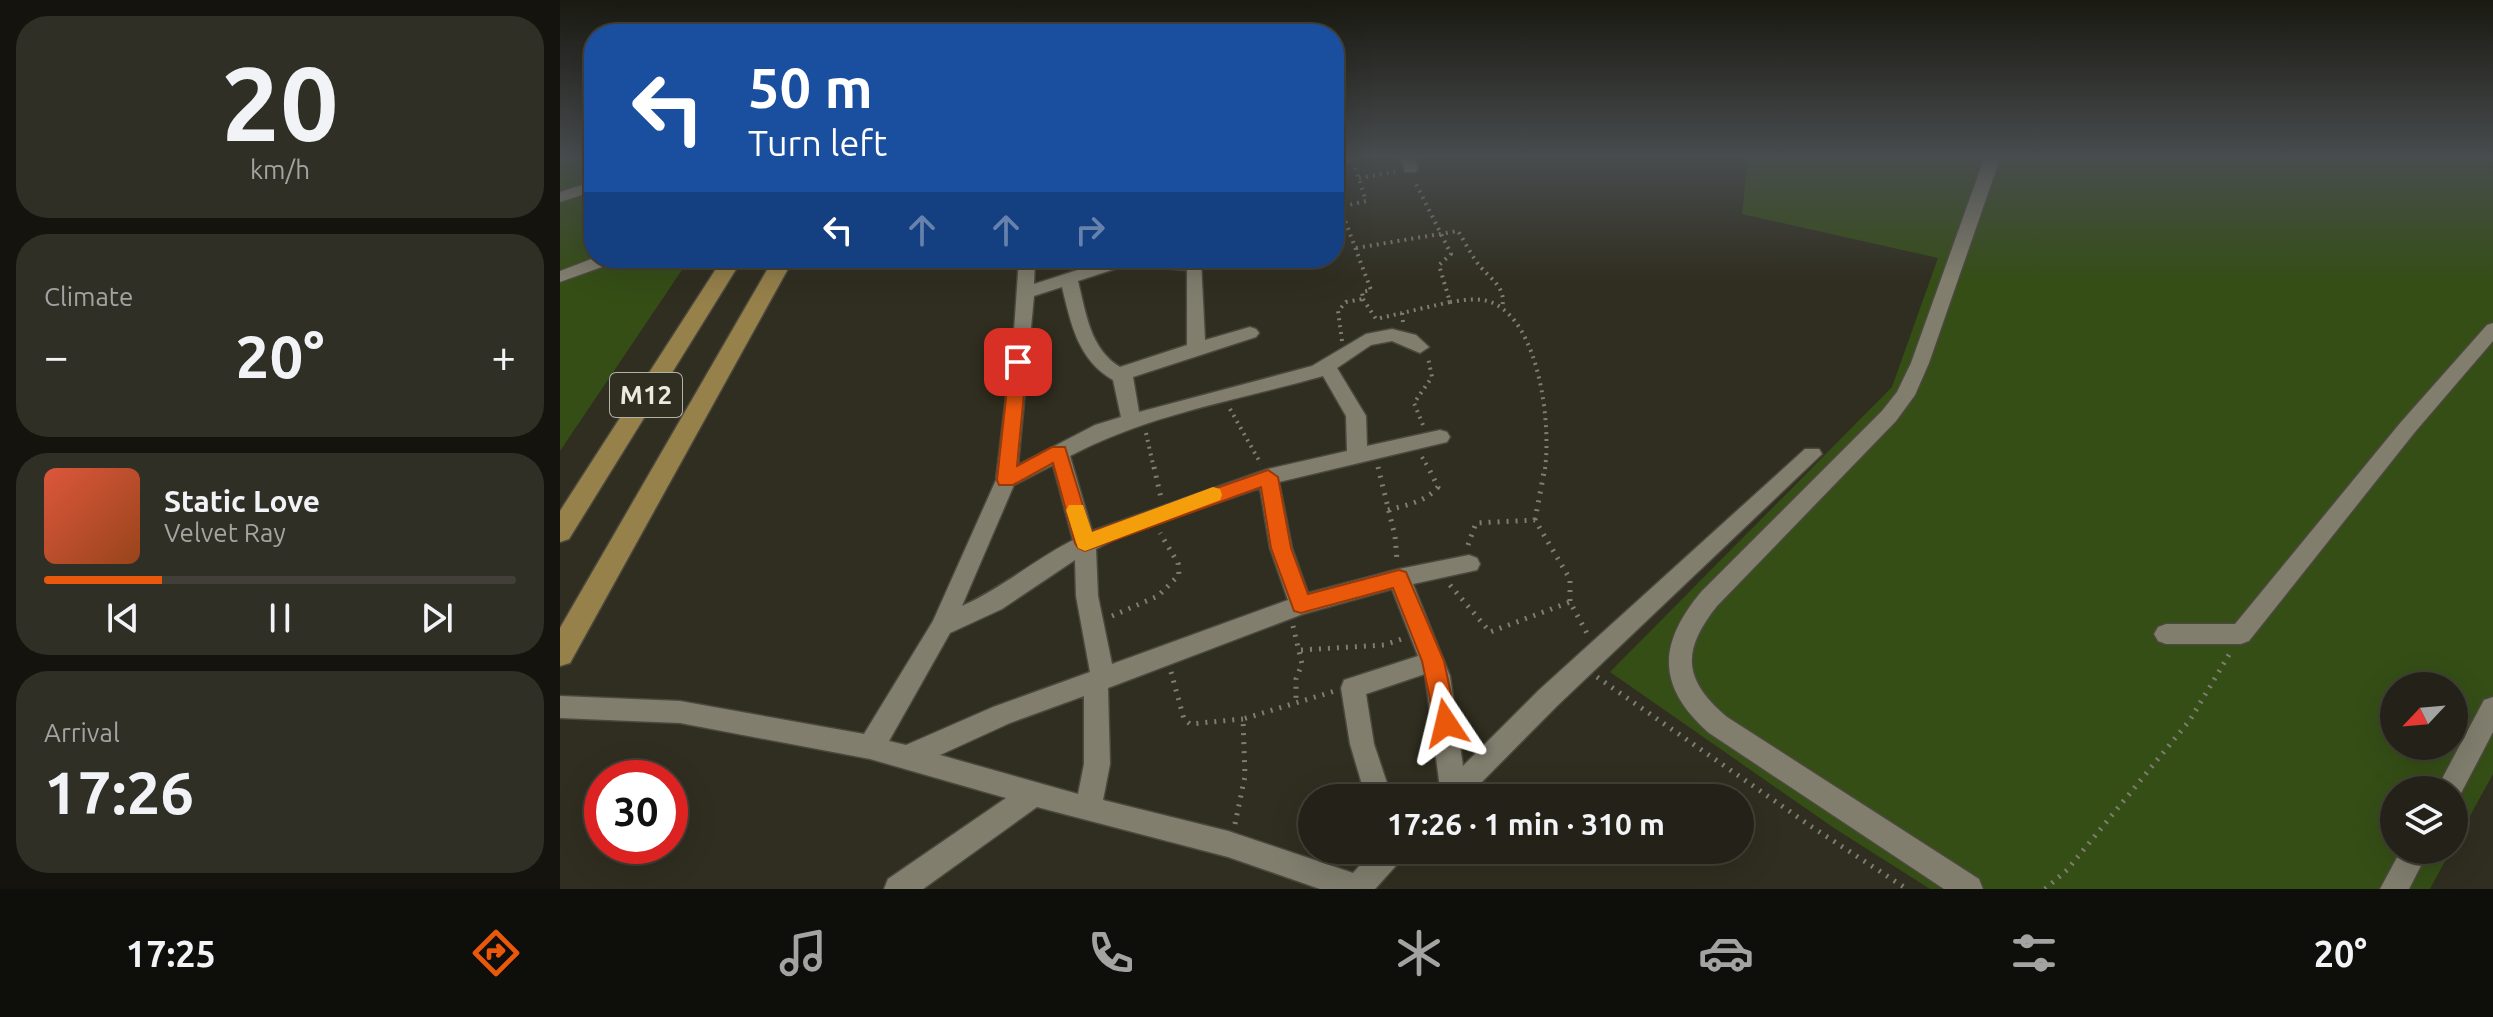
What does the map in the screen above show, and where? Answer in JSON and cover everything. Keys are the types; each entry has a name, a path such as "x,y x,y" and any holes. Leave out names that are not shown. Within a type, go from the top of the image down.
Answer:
{"main road":[{"name":"M12","path":"560,532 727,268"},
{"name":"M12","path":"560,654 778,268"}],"street":[{"path":"1969,889 1727,732 1699,707 1687,688 1680,673 1679,655 1683,635 1699,611 1889,416 1905,395 1978,197"},
{"path":"560,277 584,268"},
{"path":"870,747 895,710 942,626 1006,480 1026,268"},
{"path":"1025,293 1101,268"},
{"path":"1196,268 1196,349"},
{"path":"1069,278 1090,352 1104,368 1122,377"},
{"path":"2166,634 2241,634 2399,439 2493,329"},
{"path":"1122,377 1132,368 1250,333"},
{"path":"1006,480 1131,420 1327,367 1346,350 1377,337 1401,336 1420,347"},
{"path":"1327,367 1356,416 1366,455"},
{"path":"1122,377 1131,420"},
{"path":"942,626 994,602 1085,543 1156,515 1268,477 1440,437"},
{"path":"1059,452 1085,543 1091,624 1100,681 1097,764 1088,809"},
{"path":"1462,784 1589,660 1812,454"},
{"path":"1268,477 1295,608"},
{"path":"908,757 1002,715 1295,608 1399,578 1469,564"},
{"path":"1399,578 1433,661 1446,723 1450,784"},
{"path":"1375,784 1362,744 1353,688 1433,661"},
{"path":"560,707 680,712 870,747 1088,809 1228,844 1358,889 1380,864"},
{"path":"2457,776 2493,708"},
{"path":"898,889 1033,794"},
{"path":"2394,889 2408,864"}],"path":[{"path":"1344,206 1366,201 1365,197"},
{"path":"1425,197 1451,254 1439,265 1450,302"},
{"path":"1344,214 1371,290 1362,292 1363,299 1376,319 1477,298 1502,308 1523,337 1541,380 1547,452 1535,520 1570,579 1570,602 1589,660 1907,889"},
{"path":"1356,248 1458,231 1479,265 1495,279 1504,299 1502,308"},
{"path":"1346,350 1339,333 1338,311 1346,302 1363,299"},
{"path":"1401,336 1402,313"},
{"path":"1388,510 1422,501 1438,487 1415,443 1424,429 1414,403 1432,377 1427,355 1420,347"},
{"path":"1224,394 1268,477"},
{"path":"1091,624 1158,596 1179,575 1178,563 1156,515 1159,482 1147,435 1143,427 1131,420"},
{"path":"1366,455 1395,536 1399,578"},
{"path":"1469,564 1468,542 1476,523 1535,520"},
{"path":"1440,570 1490,632 1570,602"},
{"path":"1295,608 1301,650 1296,701"},
{"path":"2045,889 2067,870 2190,720 2241,634"},
{"path":"1301,650 1384,645 1407,637 1424,637"},
{"path":"1166,655 1184,719 1190,724 1243,719 1296,701 1353,688"},
{"path":"1228,844 1239,815 1245,776 1243,719"}],"green space":[{"path":"560,197 584,197 584,268 683,268 560,451"},
{"path":"1744,197 2493,197 2493,774 2468,820 2468,776 2380,776 2380,864 2443,864 2430,889 1930,889 1834,828 1610,672 1892,387 1938,258 1742,214"}],"slow traffic":[{"path":"1076,510 1085,543 1213,495"}],"route":[{"path":"1018,362 1006,480 1059,452 1085,543 1113,530 1268,477 1281,548 1301,605 1399,578 1438,676 1446,723"}]}
